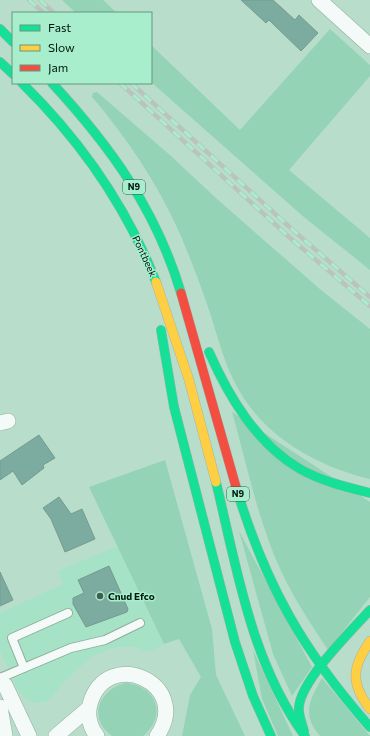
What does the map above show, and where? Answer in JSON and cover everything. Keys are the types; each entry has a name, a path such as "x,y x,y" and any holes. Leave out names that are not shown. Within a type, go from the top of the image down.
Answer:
{"highway":[{"path":"0,29 12,41"},
{"path":"0,62 12,73"},
{"name":"Pontbeek","path":"23,84 43,104 105,181 127,218 152,271 163,299 192,388 249,617 260,653 273,687 289,716 305,736"},
{"name":"N9","path":"53,84 95,130 132,183 158,229 188,308 232,473 254,543 268,578 302,642 344,698 370,727"},
{"path":"163,299 161,326 174,407 235,642 253,696 271,736"},
{"path":"188,308 200,329 229,394 239,410 258,433 272,447 300,469 338,485 370,493"},
{"path":"305,736 298,705 301,695 321,667 370,610"},
{"path":"370,641 359,655 354,670 355,685 370,709"}],"street":[{"path":"319,0 370,46"},
{"path":"98,736 90,722 89,708 92,696 100,684 112,677 131,674 144,678 155,685 165,703 166,717 160,734"},
{"path":"0,680 5,685 29,736"},
{"path":"0,707 5,736"},
{"path":"56,736 89,708"}],"lane":[{"path":"24,668 12,638 68,613"},
{"path":"0,680 71,648 105,640 140,623"}],"shaded area":[{"path":"62,0 103,0 116,12 75,12"},
{"path":"330,29 370,65 370,76 289,170 370,238 370,270 305,218 152,83 152,46 240,130"},
{"path":"97,92 321,290 370,329 370,479 349,473 308,456 273,431 257,416 244,399 226,363 199,283 171,215 141,162 92,97 93,93"},
{"path":"232,412 370,502 370,597 328,650 291,592 273,552 259,513"},
{"path":"165,460 212,629 216,675 245,736 182,736 190,695 201,677 179,639 164,644 89,487"},
{"path":"239,531 312,667 292,696 273,654"},
{"path":"117,546 164,644 152,651 144,651 137,647 116,647 91,657 65,681 50,699 45,702 31,703 18,691 0,651 0,613 63,584 58,571"},
{"path":"253,650 293,736 278,736 262,699"},
{"path":"322,678 370,736 320,736 311,721 309,707"},
{"path":"126,683 136,685 145,690 155,703 157,711 155,719 151,728 143,736 112,736 104,729 100,721 98,713 103,698 109,691"}],"building":[{"path":"241,0 273,0 295,20 299,15 318,33 301,51 269,20 266,23"},
{"path":"39,435 55,458 43,465 44,468 22,485 13,471 0,480 0,461"},
{"path":"59,497 71,514 82,509 95,539 65,552 51,519 43,508"},
{"name":"Cnud Efco","path":"109,566 128,609 127,612 86,627 73,604 73,598 84,593 78,580"},
{"path":"0,572 13,600 0,606"}],"railway":[{"path":"29,0 43,12"},
{"path":"40,0 53,12"},
{"path":"121,84 289,237 370,306"},
{"path":"132,84 294,231 370,297"}],"traffic: fast":[{"path":"0,29 12,41"},
{"path":"0,62 12,73"},
{"path":"23,84 64,128 100,175 131,227 156,282"},
{"path":"53,84 93,131 129,180 144,206 171,262 181,293"},
{"path":"161,330 174,407 235,642 253,696 271,736"},
{"path":"209,352 225,386 235,402 257,432 270,446 300,469 316,477 370,493"},
{"path":"216,482 239,581 259,646 271,677 305,736"},
{"path":"236,487 247,522 260,555 273,586 289,615 325,671 370,727"},
{"path":"304,731 299,707 308,683 328,656 370,610"}],"traffic: slow":[{"path":"156,282 189,380 216,482"},
{"path":"370,641 360,659 356,675 356,683 359,691 370,709"}],"traffic: jam":[{"path":"181,293 236,487"}],"place":[{"name":"Cnud Efco","path":"100,596"}]}
